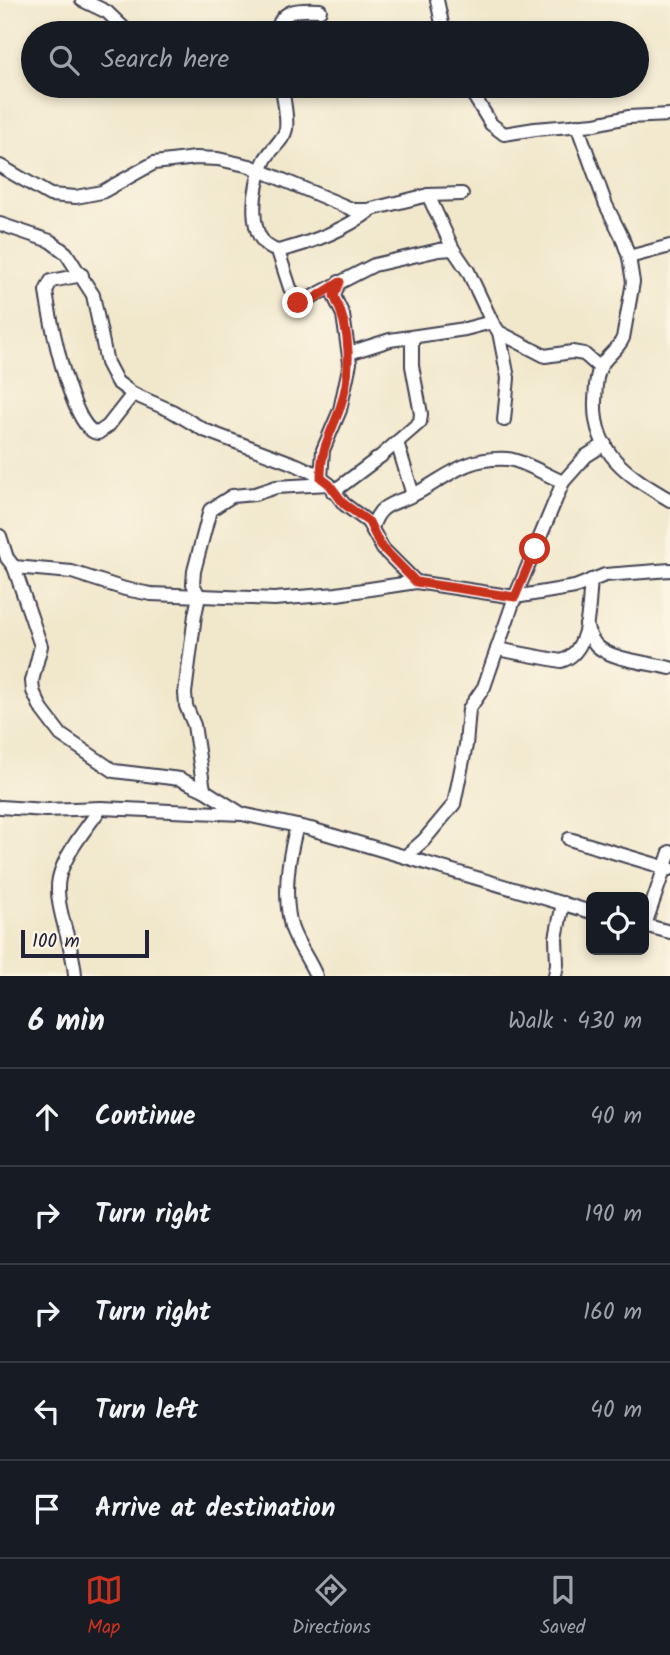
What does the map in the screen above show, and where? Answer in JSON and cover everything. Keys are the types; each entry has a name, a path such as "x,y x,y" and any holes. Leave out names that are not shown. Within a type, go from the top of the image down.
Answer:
{"street":[{"path":"82,0 107,12 116,21"},
{"path":"437,0 441,21"},
{"path":"280,21 287,13 301,9 320,10"},
{"path":"283,98 285,131 260,171 254,210 256,230 265,244 278,251 302,245 331,233 373,209"},
{"path":"475,98 491,124 504,134 628,117 670,115"},
{"path":"577,125 606,205 622,237 633,282 619,346 600,368 596,384 595,420 605,444 624,471 670,499"},
{"path":"0,166 50,195 76,197 102,192 148,164 218,159 260,171 354,210 373,209 429,195 462,194"},
{"path":"429,195 453,250 468,271 496,327 509,378 504,420"},
{"path":"0,224 55,244 66,253 93,295 107,363 111,373 122,386 132,394 172,411 204,430 297,465 328,485 344,504 363,517 380,545 416,582"},
{"path":"629,257 670,246"},
{"path":"278,251 298,303 313,299 374,265 439,250 453,250"},
{"path":"82,275 51,281 46,291 68,388 77,411 87,429 98,433 108,426 132,394"},
{"path":"328,485 323,450 340,410 349,366 344,315 334,296 340,282"},
{"path":"349,353 390,340 496,327 545,356 572,352 584,354 600,368"},
{"path":"204,790 194,725 186,701 199,596 193,584 195,561 206,518 215,505 232,496 255,494 276,487 328,485 397,442 419,422 421,414 412,366 412,337"},
{"path":"397,442 413,495"},
{"path":"406,856 424,840 454,804 468,732 469,709 484,687 515,597 563,482 586,456 605,444"},
{"path":"372,528 378,514 390,503 413,495 453,470 489,461 510,460 563,482"},
{"path":"0,536 7,558 14,567 41,646 32,681 33,691 42,710 61,736 114,771 173,778 204,790 242,814"},
{"path":"14,567 72,572 121,588 151,594 297,598 383,589 416,582 515,597 570,587 605,575 670,570"},
{"path":"497,649 557,661 566,660 577,649 586,625 591,580"},
{"path":"586,625 594,643 602,650 670,668"},
{"path":"0,807 242,814 406,856 586,911"},
{"path":"75,976 58,879 81,835 102,808"},
{"path":"297,826 288,863 287,893 292,927 316,976"},
{"path":"569,839 667,868"},
{"path":"649,913 667,868 670,852"},
{"path":"555,976 556,938 563,904"},
{"path":"649,926 670,932"}],"route":[{"path":"298,303 313,299 340,282 334,296 344,315 350,362 340,410 323,450 321,478 329,484 337,498 369,522 380,545 400,568 416,582 515,597 535,549"}]}
